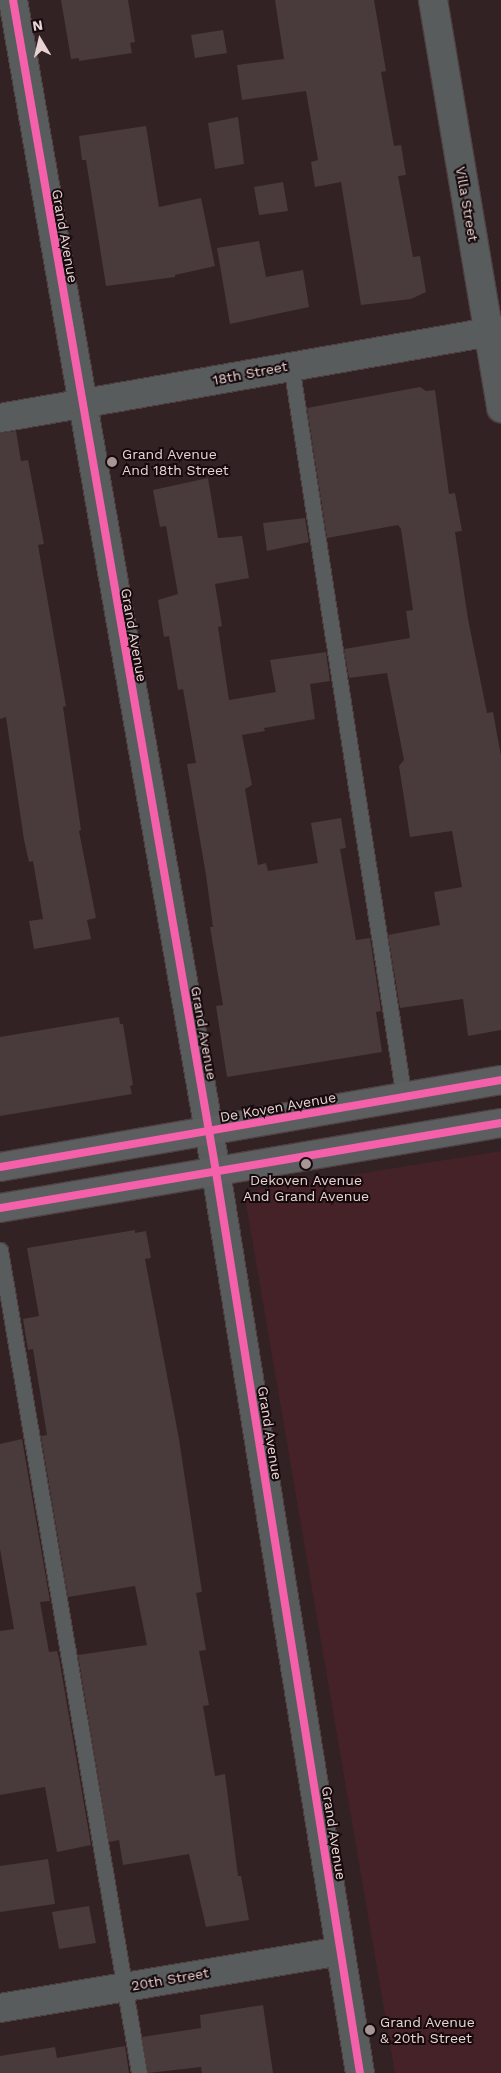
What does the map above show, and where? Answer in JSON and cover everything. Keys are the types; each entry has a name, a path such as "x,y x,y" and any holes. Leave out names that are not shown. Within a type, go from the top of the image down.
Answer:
{"street":[{"name":"Grand Avenue","path":"13,0 81,405 216,1172 360,2073"},
{"name":"Villa Street","path":"433,0 495,332 501,408"},
{"name":"18th Street","path":"0,418 81,405 290,366 495,332"},
{"name":"De Koven Avenue","path":"0,1167 501,1080"},
{"path":"0,1208 501,1123"},
{"name":"20th Street","path":"0,2008 340,1951"}],"lane":[{"path":"290,366 404,1098"},
{"path":"0,1250 139,2073"}],"shaded area":[{"path":"501,1151 501,2073 395,2073 244,1192"}],"building":[{"path":"61,0 128,0 135,42 130,43 132,53 79,61 79,58 71,59"},
{"path":"275,0 374,0 386,71 381,72 394,146 401,145 406,175 398,176 413,257 420,256 426,292 411,299 361,305 341,182 315,187 311,162 318,160 306,91 242,100 237,65 284,59"},
{"path":"223,30 227,53 195,58 191,35"},
{"path":"238,117 244,164 215,169 208,123"},
{"path":"146,126 159,207 201,198 215,266 175,275 175,277 106,286 86,160 82,160 79,136"},
{"path":"283,182 288,211 259,215 254,187"},
{"path":"259,241 266,277 303,270 309,307 230,324 217,248"},
{"path":"420,387 426,391 435,390 449,494 455,493 462,531 455,532 468,619 487,713 493,712 501,756 501,1030 468,1036 463,999 400,1008 388,935 440,925 434,892 462,887 452,831 410,837 399,766 404,760 387,673 349,678 344,649 410,638 406,611 413,610 401,529 398,525 327,538 307,408"},
{"path":"16,431 21,461 28,460 44,544 38,545 66,706 63,707 81,830 79,831 96,918 87,920 91,939 34,949 29,921 43,919 33,861 29,862 24,840 6,717 0,719 0,433"},
{"path":"208,478 218,538 242,536 249,578 215,584 222,626 218,627 229,700 276,692 270,660 326,652 330,681 310,684 315,719 264,728 265,731 242,735 252,785 245,789 258,865 266,863 268,871 318,863 311,823 341,818 346,848 340,849 356,940 370,938 381,1011 376,1012 382,1052 227,1077 216,1006 223,1005 210,927 213,927 206,875 187,764 196,763 183,689 178,690 169,636 164,637 158,600 178,594 166,526 160,527 153,490"},
{"path":"305,518 309,542 267,551 263,523"},
{"path":"119,1017 120,1024 123,1024 133,1085 130,1086 132,1094 0,1116 0,1037"},
{"path":"135,1230 135,1233 146,1231 151,1258 145,1259 179,1439 202,1592 196,1593 206,1650 199,1651 209,1705 203,1706 215,1776 225,1774 238,1876 241,1876 249,1920 206,1927 189,1854 123,1865 119,1840 109,1842 78,1655 147,1645 135,1586 68,1597 41,1436 47,1435 33,1349 28,1350 23,1319 39,1316 27,1248"},
{"path":"22,1439 50,1601 40,1602 49,1652 57,1651 59,1658 91,1845 57,1852 45,1787 0,1795 0,1631 14,1629 0,1549 0,1444"},
{"path":"48,1859 55,1904 0,1912 0,1866"},
{"path":"89,1906 96,1943 59,1949 52,1912"},
{"path":"263,2005 273,2073 202,2073 201,2067 148,2073 142,2037 201,2028 200,2015"},
{"path":"125,2046 129,2073 0,2073 0,2056 55,2047 57,2058"}],"cycle path":[{"path":"13,0 216,1172 360,2073"},
{"path":"0,1167 501,1080"},
{"path":"0,1208 501,1123"}],"place":[{"name":"Grand Avenue And 18th Street","path":"112,462"},
{"name":"Dekoven Avenue And Grand Avenue","path":"306,1164"},
{"name":"Grand Avenue & 20th Street","path":"370,2030"}]}
